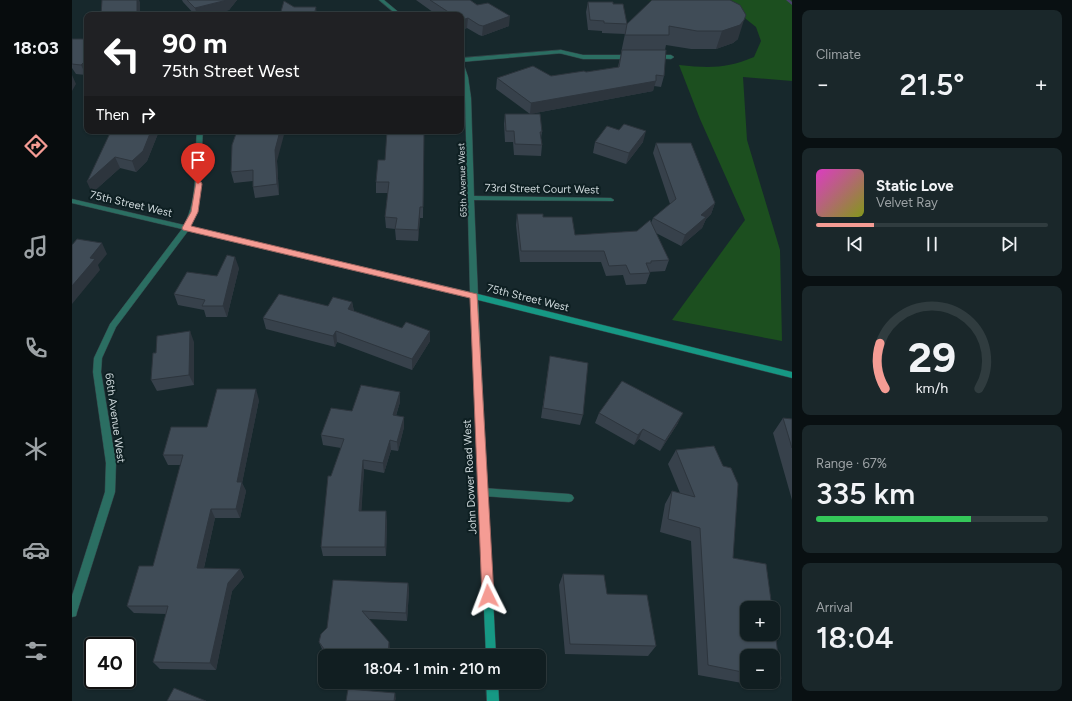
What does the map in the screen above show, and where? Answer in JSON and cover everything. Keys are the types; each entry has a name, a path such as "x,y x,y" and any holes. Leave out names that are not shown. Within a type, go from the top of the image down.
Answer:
{"street":[{"path":"381,0 396,12"},
{"path":"464,60 561,52 583,57 634,57"},
{"path":"649,57 671,58"},
{"name":"65th Avenue West","path":"464,74 468,98 474,296"},
{"name":"66th Avenue West","path":"72,612 110,492 111,463 97,372 98,358 113,326 186,228 195,212 200,134"},
{"name":"73rd Street Court West","path":"472,198 611,200"},
{"name":"75th Street West","path":"72,201 474,296 792,375"},
{"name":"John Dower Road West","path":"474,296 491,649"},
{"path":"483,492 568,498"},
{"path":"492,689 493,701"}],"green space":[{"path":"646,0 792,0 792,81 743,77 747,140 780,250 782,341 672,320 745,220 700,119 679,65 717,67 735,64 754,57 761,41 756,27 741,15 689,2"}],"building":[{"path":"102,0 137,0 137,12 101,12"},
{"path":"187,0 227,0 195,8"},
{"path":"430,0 470,0 477,5 488,3 510,16 483,26 468,18 464,19 464,12 448,12"},
{"path":"652,0 730,0 740,5 746,15 740,25 722,31 697,31 669,26 669,35 625,35 627,24"},
{"path":"284,1 294,7 316,7 315,12 281,12"},
{"path":"588,2 613,2 613,4 623,4 627,24 604,23 604,21 590,20"},
{"path":"72,39 84,39 84,62 81,65 72,64"},
{"path":"622,50 666,50 664,76 656,75 656,81 531,103 497,78 533,66 551,76 619,67"},
{"path":"505,114 540,114 542,145 515,144 514,131 506,131"},
{"path":"624,124 646,131 629,153 595,142 607,126 619,130"},
{"path":"110,134 150,134 143,151 132,161 115,157 87,182"},
{"path":"236,134 279,134 275,150 277,184 253,187 253,170 231,172 232,145"},
{"path":"387,134 424,134 423,207 420,207 418,230 395,229 397,218 385,217 389,182 376,182 378,160 385,160"},
{"path":"656,143 691,143 715,203 701,215 706,217 685,235 653,218 676,199"},
{"path":"517,214 543,214 543,217 572,217 575,235 637,231 650,220 669,260 651,261 651,263 646,263 650,273 630,274 626,265 609,266 604,251 521,251"},
{"path":"77,239 102,243 90,258 95,259 72,286 72,245"},
{"path":"227,255 235,257 223,306 202,306 205,300 174,294 187,272 217,276"},
{"path":"279,294 328,306 333,297 352,302 348,309 402,328 406,322 430,331 412,359 336,331 333,336 263,318"},
{"path":"190,331 189,375 151,380 153,353 156,353 157,336"},
{"path":"550,356 588,363 583,415 543,408"},
{"path":"622,381 683,413 665,441 643,429 638,435 599,413"},
{"path":"361,385 400,392 393,415 404,417 397,442 390,440 383,463 363,460 359,511 386,511 385,547 321,547 328,476 331,476 344,439 321,435 331,408 352,411"},
{"path":"217,389 256,389 237,482 242,482 236,509 211,509 197,568 240,569 228,583 210,663 153,662 168,606 127,606 139,566 153,566 183,455 163,455 171,427 207,427"},
{"path":"783,418 792,419 792,448"},
{"path":"714,446 723,466 731,468 738,484 733,558 766,564 771,601 740,601 740,641 776,641 777,649 740,649 740,672 708,665 700,528 668,519 672,491 695,497 676,450"},
{"path":"563,574 604,575 607,594 647,595 656,646 570,644"},
{"path":"333,580 408,583 406,613 362,611 389,642 388,649 324,649 319,642 321,634 327,628"},
{"path":"174,688 206,701 167,701"},
{"path":"348,689 395,693 394,701 346,701"}],"waterway":[{"path":"788,0 792,4"}],"route":[{"path":"198,184 195,212 186,228 474,296 488,596"}]}
